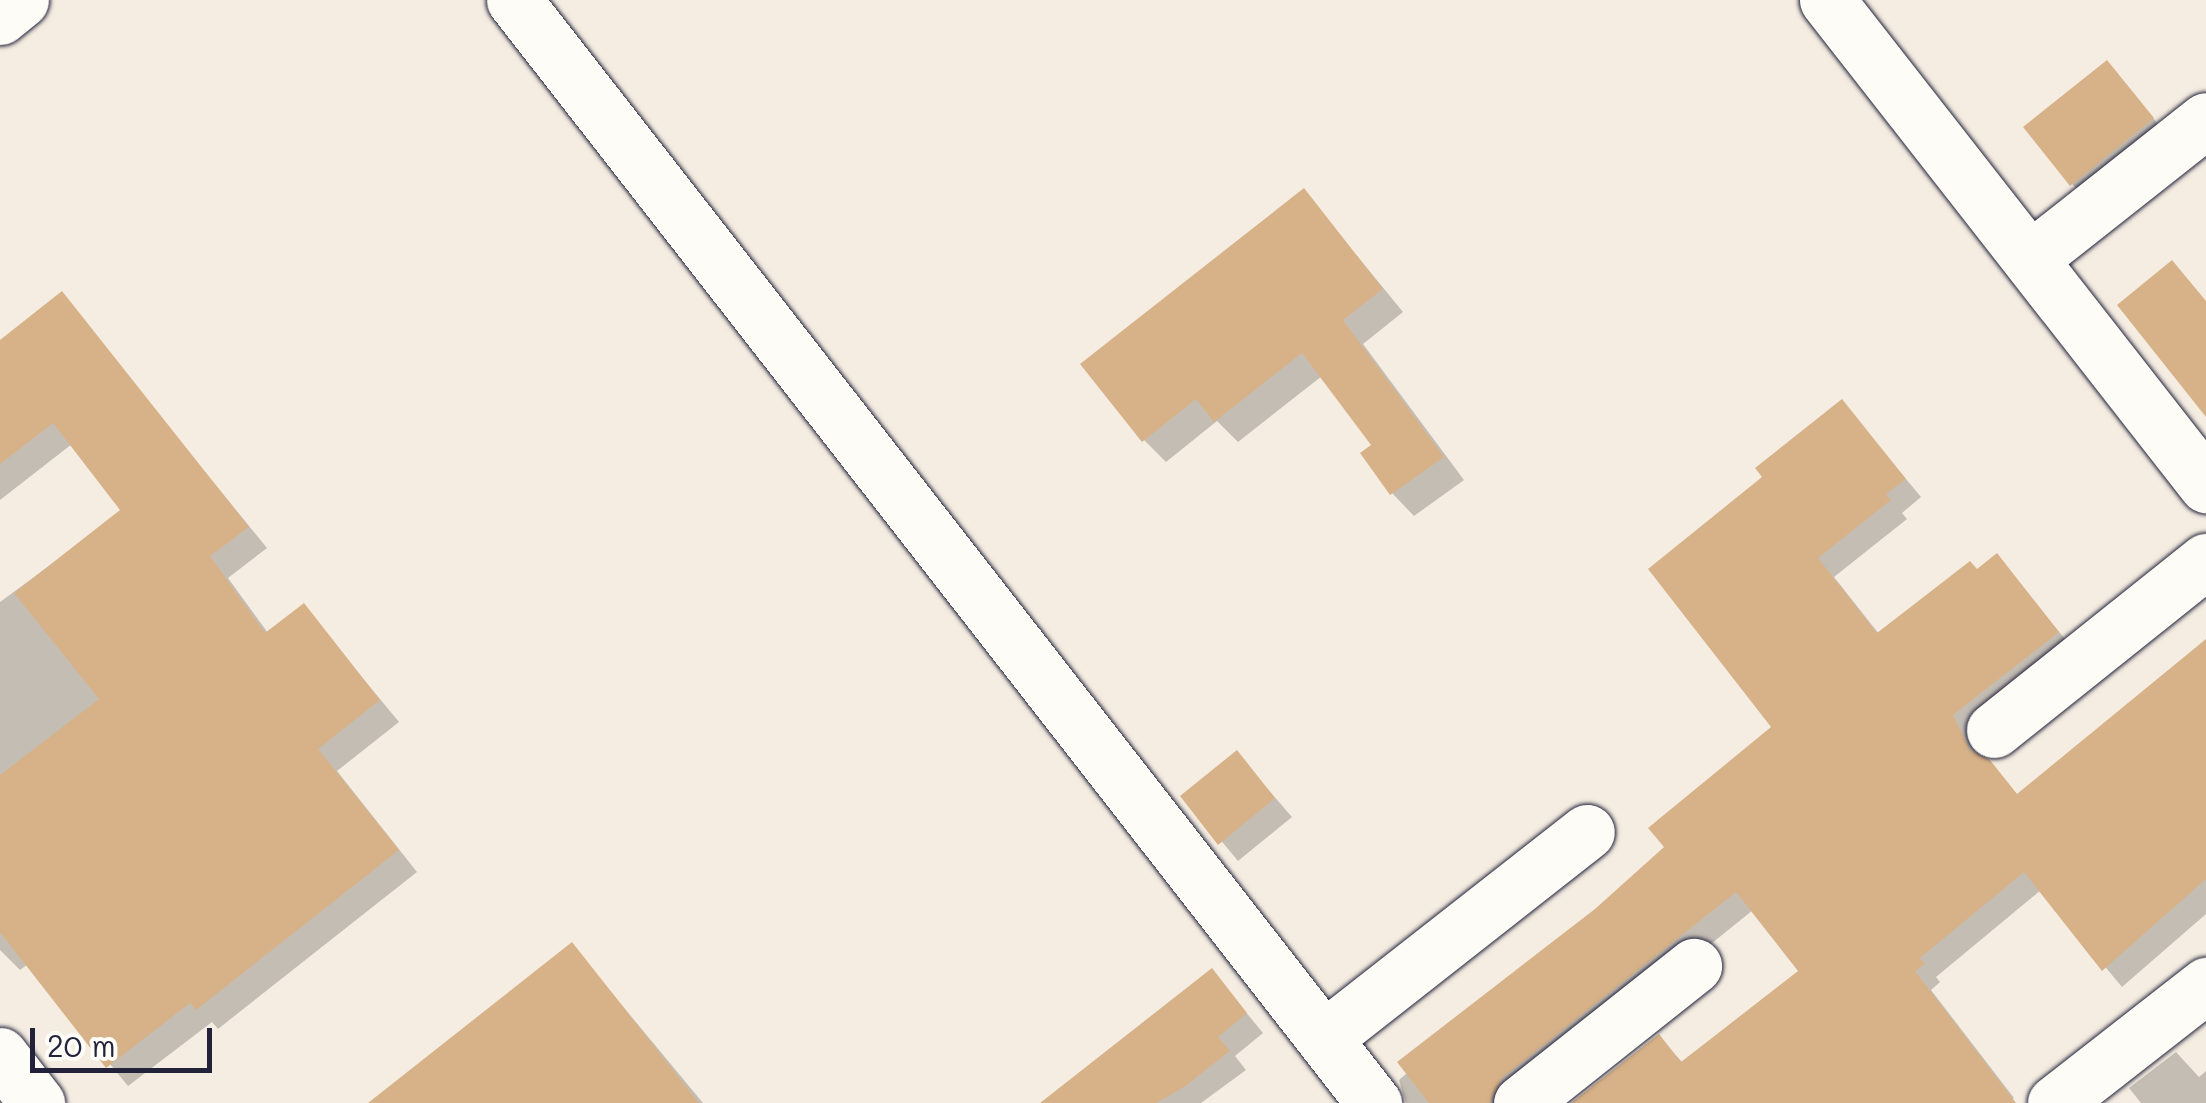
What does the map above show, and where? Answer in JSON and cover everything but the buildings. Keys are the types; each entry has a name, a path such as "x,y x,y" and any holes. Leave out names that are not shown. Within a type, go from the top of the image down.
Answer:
{"street":[{"path":"0,17 22,0"},
{"path":"514,0 1374,1103"},
{"path":"1828,0 2206,485"},
{"path":"2030,259 2206,120"},
{"path":"1994,730 2206,561"},
{"path":"1324,1038 1587,832"},
{"path":"1521,1103 1694,966"},
{"path":"2055,1103 2206,985"},
{"path":"0,1055 37,1103"}]}
